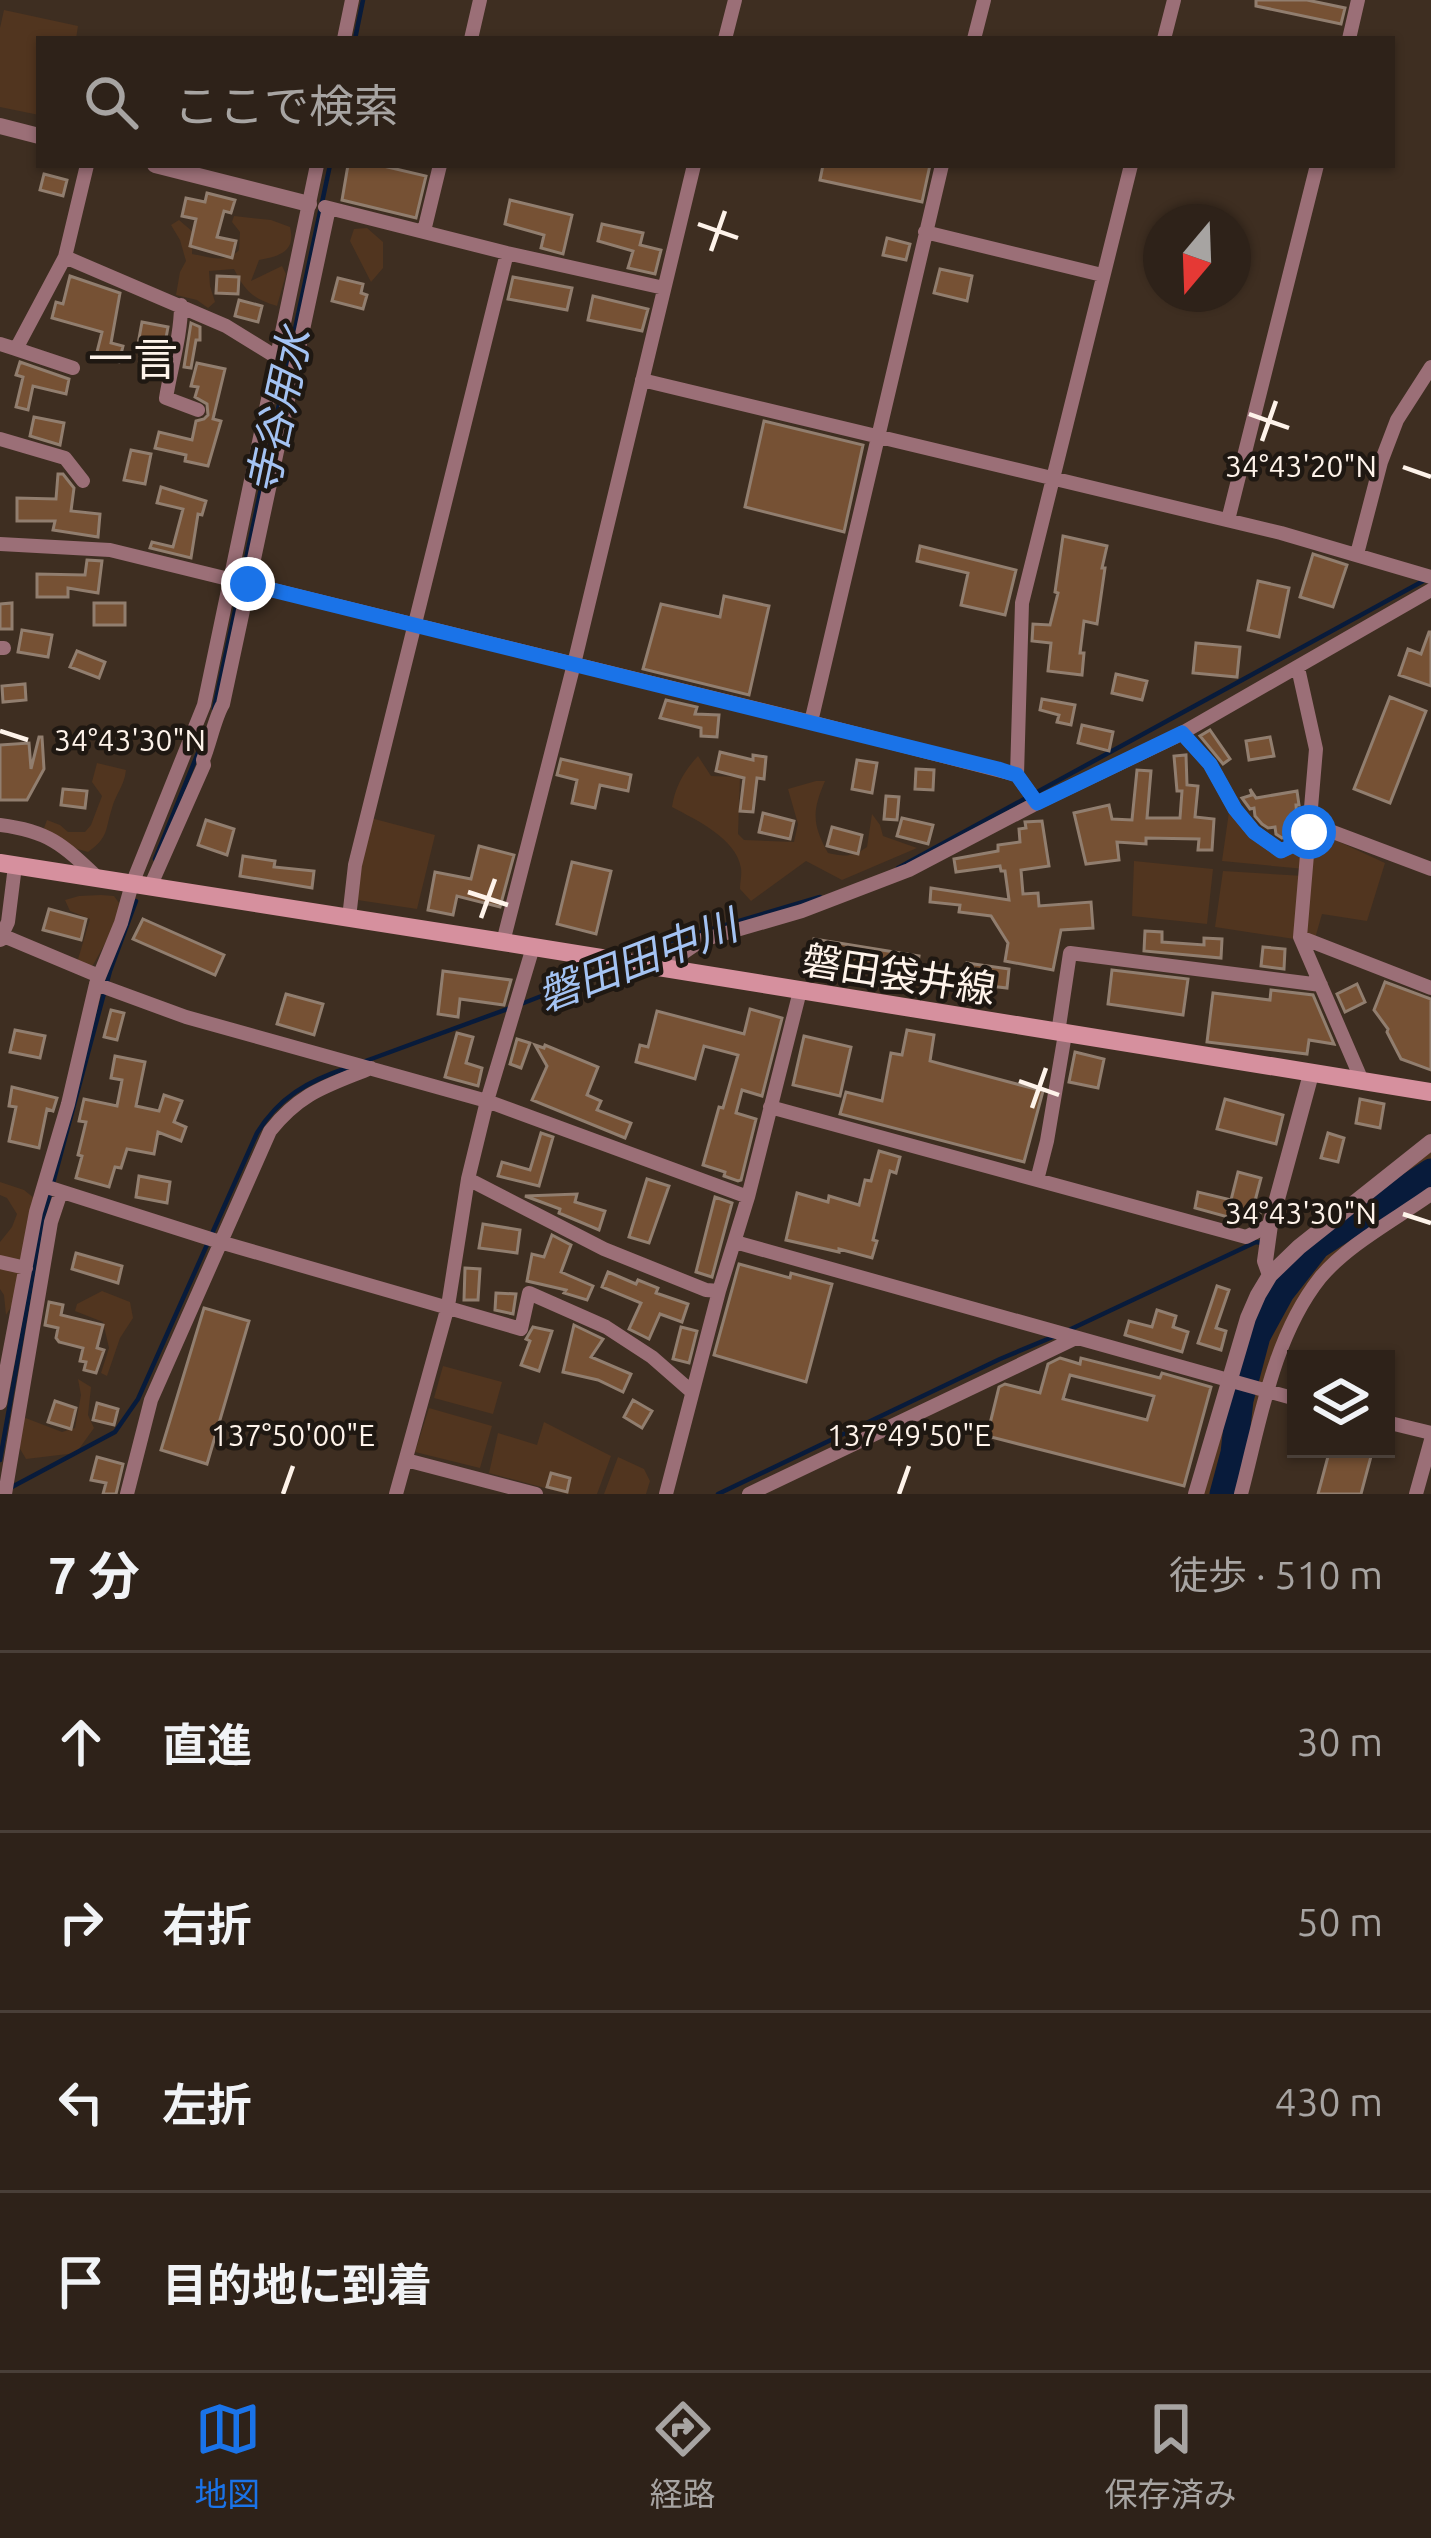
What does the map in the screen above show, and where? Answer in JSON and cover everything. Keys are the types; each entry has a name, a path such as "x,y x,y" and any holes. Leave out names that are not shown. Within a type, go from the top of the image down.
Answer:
{"main road":[{"name":"磐田袋井線","path":"7,865 1431,1092"}],"street":[{"path":"345,36 352,0"},
{"path":"472,36 480,0"},
{"path":"726,36 735,0"},
{"path":"975,36 984,0"},
{"path":"1165,36 1174,0"},
{"path":"1349,36 1358,0"},
{"path":"0,126 36,135"},
{"path":"16,350 65,256 86,168"},
{"path":"167,168 664,288"},
{"path":"141,885 204,705 316,168"},
{"path":"424,231 439,168"},
{"path":"503,942 693,168"},
{"path":"811,722 941,168"},
{"path":"1037,803 1017,775 1022,603 1130,168"},
{"path":"1228,520 1316,168"},
{"path":"0,1403 44,1186 97,980 121,923 204,765 223,704 329,208"},
{"path":"925,232 1102,275"},
{"path":"349,918 355,865 507,253"},
{"path":"65,256 181,304 278,358"},
{"path":"181,304 181,327 166,398 198,410"},
{"path":"0,344 73,368"},
{"path":"1357,554 1397,419 1431,367"},
{"path":"642,380 1228,520 1431,577"},
{"path":"0,439 65,458 82,481"},
{"path":"0,544 110,550 1017,775"},
{"path":"672,970 683,953 702,940 855,893 909,871 1182,733 1431,590"},
{"path":"1298,668 1316,749 1300,937 1363,1083"},
{"path":"1182,733 1210,764 1254,832 1281,851 1309,831"},
{"path":"0,825 31,829 57,843 98,878"},
{"path":"1309,831 1431,869"},
{"path":"0,940 8,922 7,865"},
{"path":"0,940 6,937 186,1017 487,1101 748,1197"},
{"path":"1300,937 1431,988"},
{"path":"396,1494 448,1306 467,1180 533,947"},
{"path":"1036,1180 1047,1141 1070,953 1321,985"},
{"path":"666,1494 800,991"},
{"path":"127,1494 151,1400 270,1131 308,1094 371,1068"},
{"path":"1270,1275 1265,1261 1270,1225 1311,1074"},
{"path":"770,1107 1246,1237 1270,1225"},
{"path":"1196,1494 1228,1381 1258,1294 1270,1275 1431,1142"},
{"path":"467,1180 604,1249 719,1291"},
{"path":"44,1186 521,1329 529,1293 606,1327 692,1392"},
{"path":"5,1494 51,1222 62,1192"},
{"path":"1241,1494 1268,1392 1303,1305 1340,1258 1431,1194"},
{"path":"735,1242 1287,1397"},
{"path":"0,1262 26,1268"},
{"path":"749,1494 1076,1338"},
{"path":"1395,1425 1431,1437 1416,1494"},
{"path":"406,1460 536,1494"}],"shaded area":[{"path":"4,10 78,26 76,36 36,36 36,114 0,107"},
{"path":"234,216 290,227 288,247 259,260 251,281 282,266 286,274 277,306 251,293 234,269 209,271 215,302 208,308 176,295 186,261 171,225 179,220 193,232 192,254 223,258 239,250 240,232 232,222"},
{"path":"367,228 383,242 383,268 371,282 350,241 354,229"},
{"path":"698,756 711,776 740,777 738,834 744,840 794,842 798,824 788,789 825,781 816,817 828,853 848,855 867,847 872,814 883,836 917,848 842,880 806,861 751,901 740,889 741,868 731,848 714,831 672,807 681,780"},
{"path":"97,763 126,770 105,833 88,852 57,843 44,828 47,820 68,832 85,832 91,825 102,796 92,782"},
{"path":"1229,812 1281,851 1309,832 1320,833 1385,863 1367,921 1322,914 1314,942 1215,927 1223,871 1304,876 1305,869 1222,861"},
{"path":"367,817 435,835 417,909 351,899"},
{"path":"1134,861 1213,869 1207,924 1132,916"},
{"path":"114,896 119,903 117,922 93,965 76,966 90,919 70,911 65,900"},
{"path":"1431,1142 1431,1194 1326,1272 1286,1338 1241,1494 1199,1494 1270,1275"},
{"path":"0,1182 24,1190 39,1202 14,1302 6,1315 0,1289 0,1242 17,1214 0,1195"},
{"path":"102,1291 130,1302 133,1318 120,1338 107,1376 101,1373 109,1348 103,1322 75,1311 77,1304"},
{"path":"443,1366 502,1382 493,1414 434,1398"},
{"path":"78,1379 91,1387 88,1415 94,1428 76,1453 26,1459 19,1447 23,1417 62,1432 75,1428 81,1395"},
{"path":"429,1408 492,1426 480,1468 415,1452"},
{"path":"544,1422 611,1456 597,1494 567,1494 489,1473 498,1433 537,1445"},
{"path":"618,1457 644,1469 650,1481 646,1494 604,1494"}],"building":[{"path":"1256,0 1307,0 1345,8 1341,24 1256,6"},
{"path":"347,168 392,168 426,176 416,218 342,200"},
{"path":"822,168 929,168 922,202 820,180"},
{"path":"44,174 67,180 63,196 40,190"},
{"path":"207,193 235,200 231,213 224,211 217,237 236,241 232,258 190,246 196,219 182,216 186,198 205,202"},
{"path":"510,200 572,215 563,254 541,248 544,235 505,224"},
{"path":"602,224 643,233 640,245 661,250 655,274 628,268 633,251 598,241"},
{"path":"887,238 910,244 906,260 883,255"},
{"path":"940,269 972,276 967,301 934,293"},
{"path":"70,276 120,293 111,343 123,346 119,362 96,356 102,332 52,318 56,302 63,304"},
{"path":"217,276 239,277 238,294 216,293"},
{"path":"513,277 572,288 567,310 508,299"},
{"path":"338,278 363,284 361,293 367,295 363,309 332,301"},
{"path":"593,296 648,309 642,331 588,320"},
{"path":"239,300 262,306 258,322 235,316"},
{"path":"142,322 168,327 164,349 138,344"},
{"path":"191,323 200,327 200,340 196,340 191,368 184,367"},
{"path":"20,362 69,379 66,394 33,386 28,410 16,407 23,377 16,375"},
{"path":"197,363 225,369 213,419 221,421 208,466 155,448 159,432 192,440 196,421 208,415 207,404 195,397 198,387 191,386"},
{"path":"34,417 64,423 60,445 30,436"},
{"path":"764,421 863,445 844,532 745,507"},
{"path":"131,450 151,454 145,484 124,480"},
{"path":"58,474 74,488 71,511 100,514 98,537 53,530 55,521 17,521 17,498 56,499"},
{"path":"161,487 206,501 202,515 198,514 191,558 150,548 152,542 173,547 183,509 157,503"},
{"path":"1063,536 1107,546 1097,624 1084,621 1082,675 1048,671 1051,643 1032,641 1033,624 1050,625"},
{"path":"920,546 1016,570 1005,615 961,605 968,573 917,561"},
{"path":"1313,554 1347,565 1333,607 1300,597"},
{"path":"87,560 102,561 98,593 68,588 68,597 37,597 37,574 85,575"},
{"path":"1258,581 1289,588 1279,637 1248,630"},
{"path":"724,596 769,606 749,695 643,669 661,604 720,617"},
{"path":"12,603 12,629 0,629 0,604"},
{"path":"94,603 125,603 125,625 94,625"},
{"path":"22,630 52,635 48,657 18,652"},
{"path":"1429,632 1431,686 1399,675 1408,649 1421,654"},
{"path":"1196,643 1240,647 1237,677 1193,673"},
{"path":"77,651 105,662 99,678 70,667"},
{"path":"1116,674 1147,681 1142,700 1112,693"},
{"path":"25,684 26,700 3,702 2,686"},
{"path":"1390,697 1426,711 1390,803 1354,789"},
{"path":"1042,699 1075,705 1071,725 1057,722 1059,715 1040,710"},
{"path":"666,700 697,707 695,714 719,715 717,737 701,736 701,728 660,718"},
{"path":"1082,725 1113,732 1109,751 1078,743"},
{"path":"1210,730 1230,759 1223,764 1200,736"},
{"path":"39,737 44,769 27,800 0,800 0,745 29,743 31,769"},
{"path":"1270,737 1274,756 1249,760 1246,741"},
{"path":"720,752 753,760 753,755 766,757 764,779 757,778 753,812 740,811 744,778 716,771"},
{"path":"1186,755 1187,785 1198,786 1195,817 1214,819 1212,850 1198,850 1199,839 1146,838 1146,844 1117,842 1119,860 1086,864 1074,813 1109,805 1112,819 1132,820 1137,770 1151,771 1147,818 1180,818 1182,791 1177,791 1174,756"},
{"path":"561,759 631,775 628,791 600,785 595,808 572,803 577,780 557,775"},
{"path":"857,760 877,763 872,793 852,789"},
{"path":"916,769 934,770 933,790 915,789"},
{"path":"63,789 87,791 85,808 61,805"},
{"path":"1250,789 1256,798 1297,791 1298,830 1282,838 1275,827 1262,824 1242,798 1252,795"},
{"path":"886,796 899,797 897,820 884,819"},
{"path":"763,813 794,821 790,839 759,832"},
{"path":"902,818 933,825 928,844 897,836"},
{"path":"206,820 234,829 227,855 198,845"},
{"path":"1042,821 1049,866 1021,870 1023,894 1038,893 1039,906 1091,902 1093,928 1061,930 1053,970 1005,961 1008,943 991,916 959,912 960,905 930,902 931,888 1009,900 1000,866 956,872 954,859 1020,842 1019,829 1026,828 1025,822"},
{"path":"832,827 862,835 858,854 827,846"},
{"path":"479,846 514,855 500,907 457,896 453,915 428,910 435,872 471,879"},
{"path":"243,856 275,861 274,867 314,871 312,888 240,876"},
{"path":"572,862 611,871 596,934 557,924"},
{"path":"49,909 86,919 81,940 43,930"},
{"path":"143,919 224,955 215,975 133,939"},
{"path":"1145,931 1162,932 1162,942 1204,945 1204,938 1222,939 1221,958 1144,951"},
{"path":"814,939 919,956 916,975 811,964"},
{"path":"1263,947 1285,949 1284,969 1261,966"},
{"path":"967,963 1009,969 1007,988 964,983"},
{"path":"1112,970 1188,979 1183,1015 1108,1004"},
{"path":"443,971 511,980 504,1005 460,999 458,1017 438,1014"},
{"path":"1385,982 1431,999 1431,1070 1401,1059 1374,1010"},
{"path":"1357,984 1365,1002 1345,1012 1337,994"},
{"path":"1271,990 1313,995 1334,1044 1309,1040 1307,1054 1207,1042 1213,993 1270,1000"},
{"path":"286,994 323,1004 314,1035 277,1024"},
{"path":"750,1009 782,1018 762,1096 742,1090 736,1113 756,1119 738,1181 703,1165 738,1055 704,1046 695,1079 636,1062 640,1045 648,1047 657,1011 744,1034"},
{"path":"111,1010 124,1013 117,1040 104,1037"},
{"path":"15,1030 45,1036 40,1058 10,1052"},
{"path":"907,1030 934,1035 930,1061 1043,1091 1024,1162 840,1114 846,1092 882,1101 891,1053 902,1055"},
{"path":"457,1033 473,1037 466,1063 482,1068 478,1086 445,1077"},
{"path":"804,1036 851,1047 840,1096 793,1085"},
{"path":"517,1039 530,1043 521,1068 510,1064"},
{"path":"535,1045 598,1067 587,1095 601,1101 597,1110 631,1123 625,1138 532,1100 547,1066"},
{"path":"1075,1052 1104,1059 1098,1088 1069,1082"},
{"path":"115,1056 145,1062 136,1106 159,1111 164,1095 182,1101 174,1122 186,1127 181,1141 158,1132 154,1154 127,1149 109,1187 76,1178 86,1122 79,1121 84,1099 117,1106 122,1080 111,1078"},
{"path":"12,1087 57,1098 53,1111 47,1109 39,1148 9,1141 16,1107 9,1106"},
{"path":"1225,1099 1283,1115 1276,1144 1217,1129"},
{"path":"1360,1099 1384,1104 1380,1128 1356,1123"},
{"path":"541,1133 553,1137 539,1186 498,1176 502,1162 530,1170"},
{"path":"1328,1133 1344,1138 1338,1162 1321,1158"},
{"path":"879,1151 900,1157 896,1173 890,1171 872,1258 786,1240 797,1193 859,1205"},
{"path":"1238,1172 1261,1178 1255,1201 1263,1203 1259,1217 1237,1212 1235,1219 1195,1208 1198,1192 1231,1200"},
{"path":"139,1176 170,1182 167,1203 136,1197"},
{"path":"647,1179 669,1186 649,1243 629,1237"},
{"path":"577,1194 575,1202 605,1211 599,1230 525,1196"},
{"path":"715,1197 732,1203 712,1277 696,1272"},
{"path":"483,1224 520,1230 517,1253 479,1248"},
{"path":"552,1235 571,1245 561,1272 593,1286 587,1300 527,1281 532,1254 544,1257"},
{"path":"76,1253 122,1266 118,1283 72,1269"},
{"path":"739,1264 832,1284 806,1382 714,1355"},
{"path":"465,1268 480,1269 478,1300 464,1300"},
{"path":"608,1272 658,1288 656,1293 688,1304 682,1322 660,1314 649,1339 629,1329 641,1303 602,1287"},
{"path":"1217,1286 1229,1290 1216,1328 1226,1331 1221,1350 1198,1343"},
{"path":"496,1293 516,1294 513,1314 495,1310"},
{"path":"49,1302 63,1305 61,1315 103,1325 97,1348 104,1350 96,1373 84,1370 83,1348 59,1342 58,1328 45,1325"},
{"path":"204,1308 249,1321 207,1464 161,1450"},
{"path":"1157,1310 1176,1316 1173,1327 1188,1332 1182,1352 1125,1335 1129,1321 1152,1327"},
{"path":"574,1325 603,1339 591,1357 631,1374 623,1392 563,1372"},
{"path":"533,1327 552,1331 539,1371 521,1365"},
{"path":"681,1327 697,1331 689,1363 673,1359"},
{"path":"1060,1358 1080,1364 1081,1358 1211,1387 1184,1486 987,1436 999,1387 1005,1384 1040,1393 1048,1364","holes":["1070,1375 1154,1396 1147,1420 1063,1399"]},
{"path":"633,1400 652,1411 642,1428 624,1417"},
{"path":"55,1401 76,1408 71,1429 48,1422"},
{"path":"97,1403 118,1409 114,1425 93,1420"},
{"path":"97,1457 123,1464 116,1494 103,1494 106,1483 91,1480"},
{"path":"1328,1458 1371,1458 1361,1494 1318,1494"},
{"path":"551,1473 570,1478 567,1492 547,1487"}],"waterway":[{"name":"寺谷用水","path":"356,36 363,0"},
{"name":"寺谷用水","path":"214,709 329,168"},
{"name":"磐田田中川","path":"898,868 1425,580"},
{"name":"寺谷用水","path":"155,859 200,748"},
{"name":"磐田田中川","path":"637,956 661,944 820,897"},
{"name":"寺谷用水","path":"53,1183 110,971 136,901"},
{"name":"磐田田中川","path":"521,1004 616,967"},
{"name":"磐田田中川","path":"363,1062 510,1008"},
{"name":"磐田田中川","path":"10,1488 115,1432 138,1399 257,1133 296,1092 347,1068"},
{"path":"1223,1494 1257,1336 1281,1292 1317,1246 1431,1172"},
{"name":"寺谷用水","path":"0,1460 50,1194"},
{"path":"1071,1329 1262,1243"},
{"path":"718,1494 1055,1336"}],"district":[{"name":"一言","path":"133,358"}],"route":[{"path":"248,584 998,769 1017,775 1037,803 1182,733 1210,764 1254,832 1281,851 1308,838 1309,832"}]}
